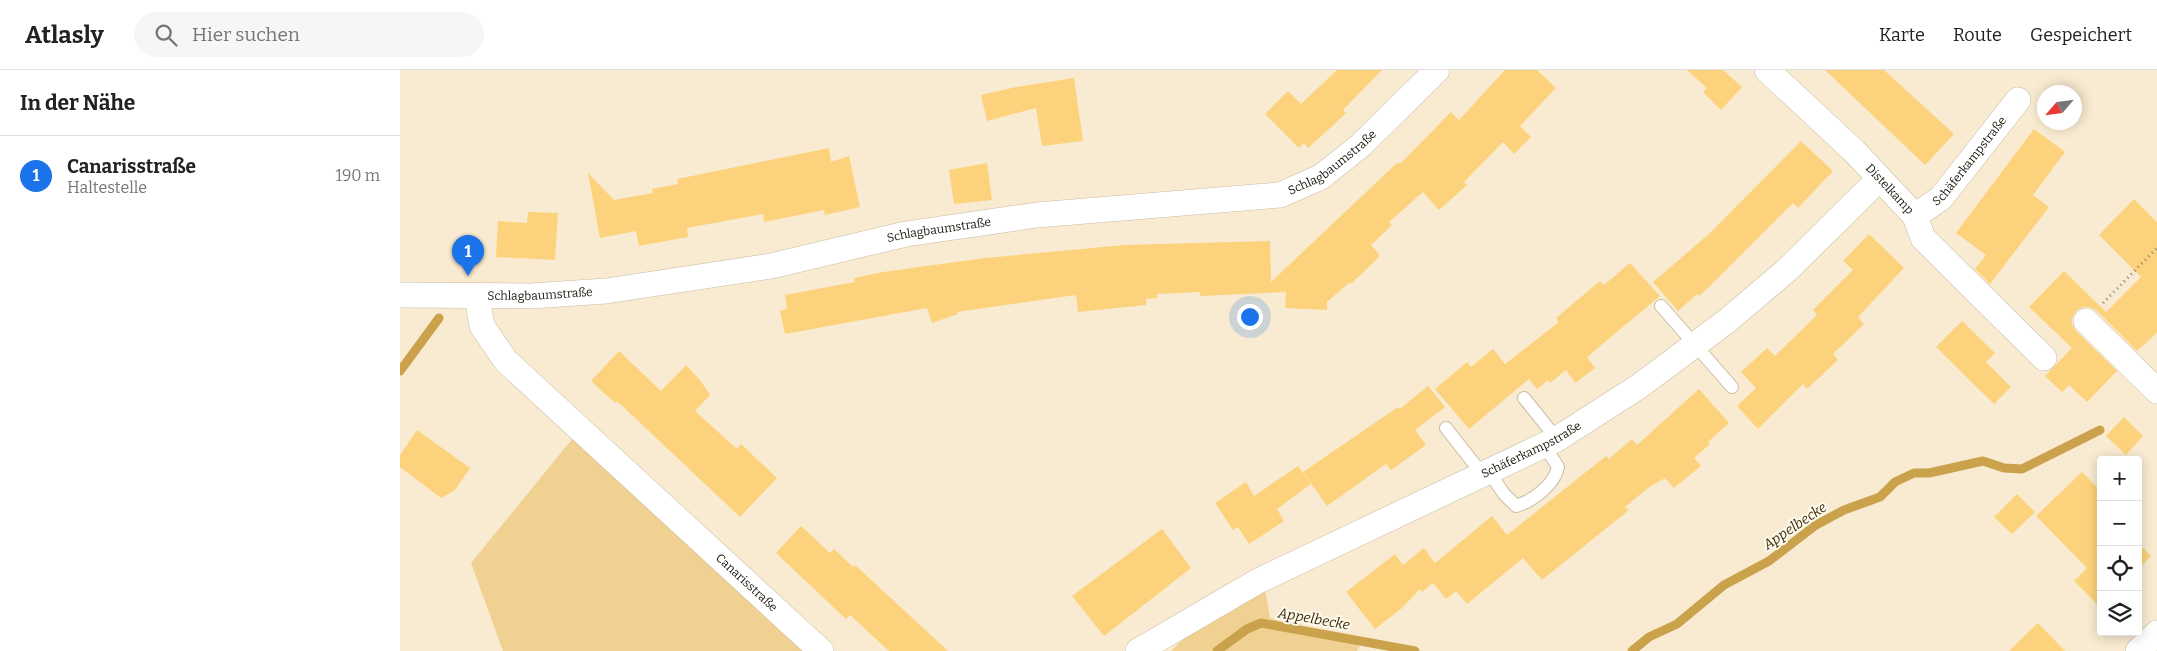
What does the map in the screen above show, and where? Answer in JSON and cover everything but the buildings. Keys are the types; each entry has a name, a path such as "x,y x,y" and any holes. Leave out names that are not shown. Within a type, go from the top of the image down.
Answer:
{"street":[{"name":"Schlagbaumstraße","path":"400,295 531,296 606,291 771,266 906,234 1036,214 1280,195 1321,177 1362,145 1438,70"},
{"name":"Distelkamp","path":"1767,70 1854,151 1915,216 1922,238 2044,358"},
{"name":"Schäferkampstraße","path":"1915,216 1941,198 2018,100"},
{"name":"Schäferkampstraße","path":"1138,651 1258,581 1550,442 1638,387 1696,345 1787,270 1879,179"},
{"name":"Canarisstraße","path":"477,296 482,326 506,362 821,651"},
{"path":"2086,321 2157,391"},
{"path":"2138,651 2157,633"}],"lane":[{"path":"1661,306 1732,387"},
{"path":"1446,428 1516,506 1527,503 1556,477 1558,467 1550,442 1524,398"}],"path":[{"path":"2086,321 2157,248"}],"shaded area":[{"path":"573,438 805,651 503,651 471,563"},
{"path":"1264,583 1270,618 1360,646 1357,651 1171,651 1214,609"}],"waterway":[{"path":"400,371 439,318"},
{"name":"Appelbecke","path":"1632,651 1649,637 1677,624 1724,585 1769,561 1816,525 1844,510 1880,497 1895,482 1914,473 1929,473 1983,461 2004,468 2022,469 2100,430"},
{"name":"Appelbecke","path":"1217,651 1247,629 1261,623 1415,651"}],"place":[{"name":"Canarisstraße","path":"468,276"}]}
